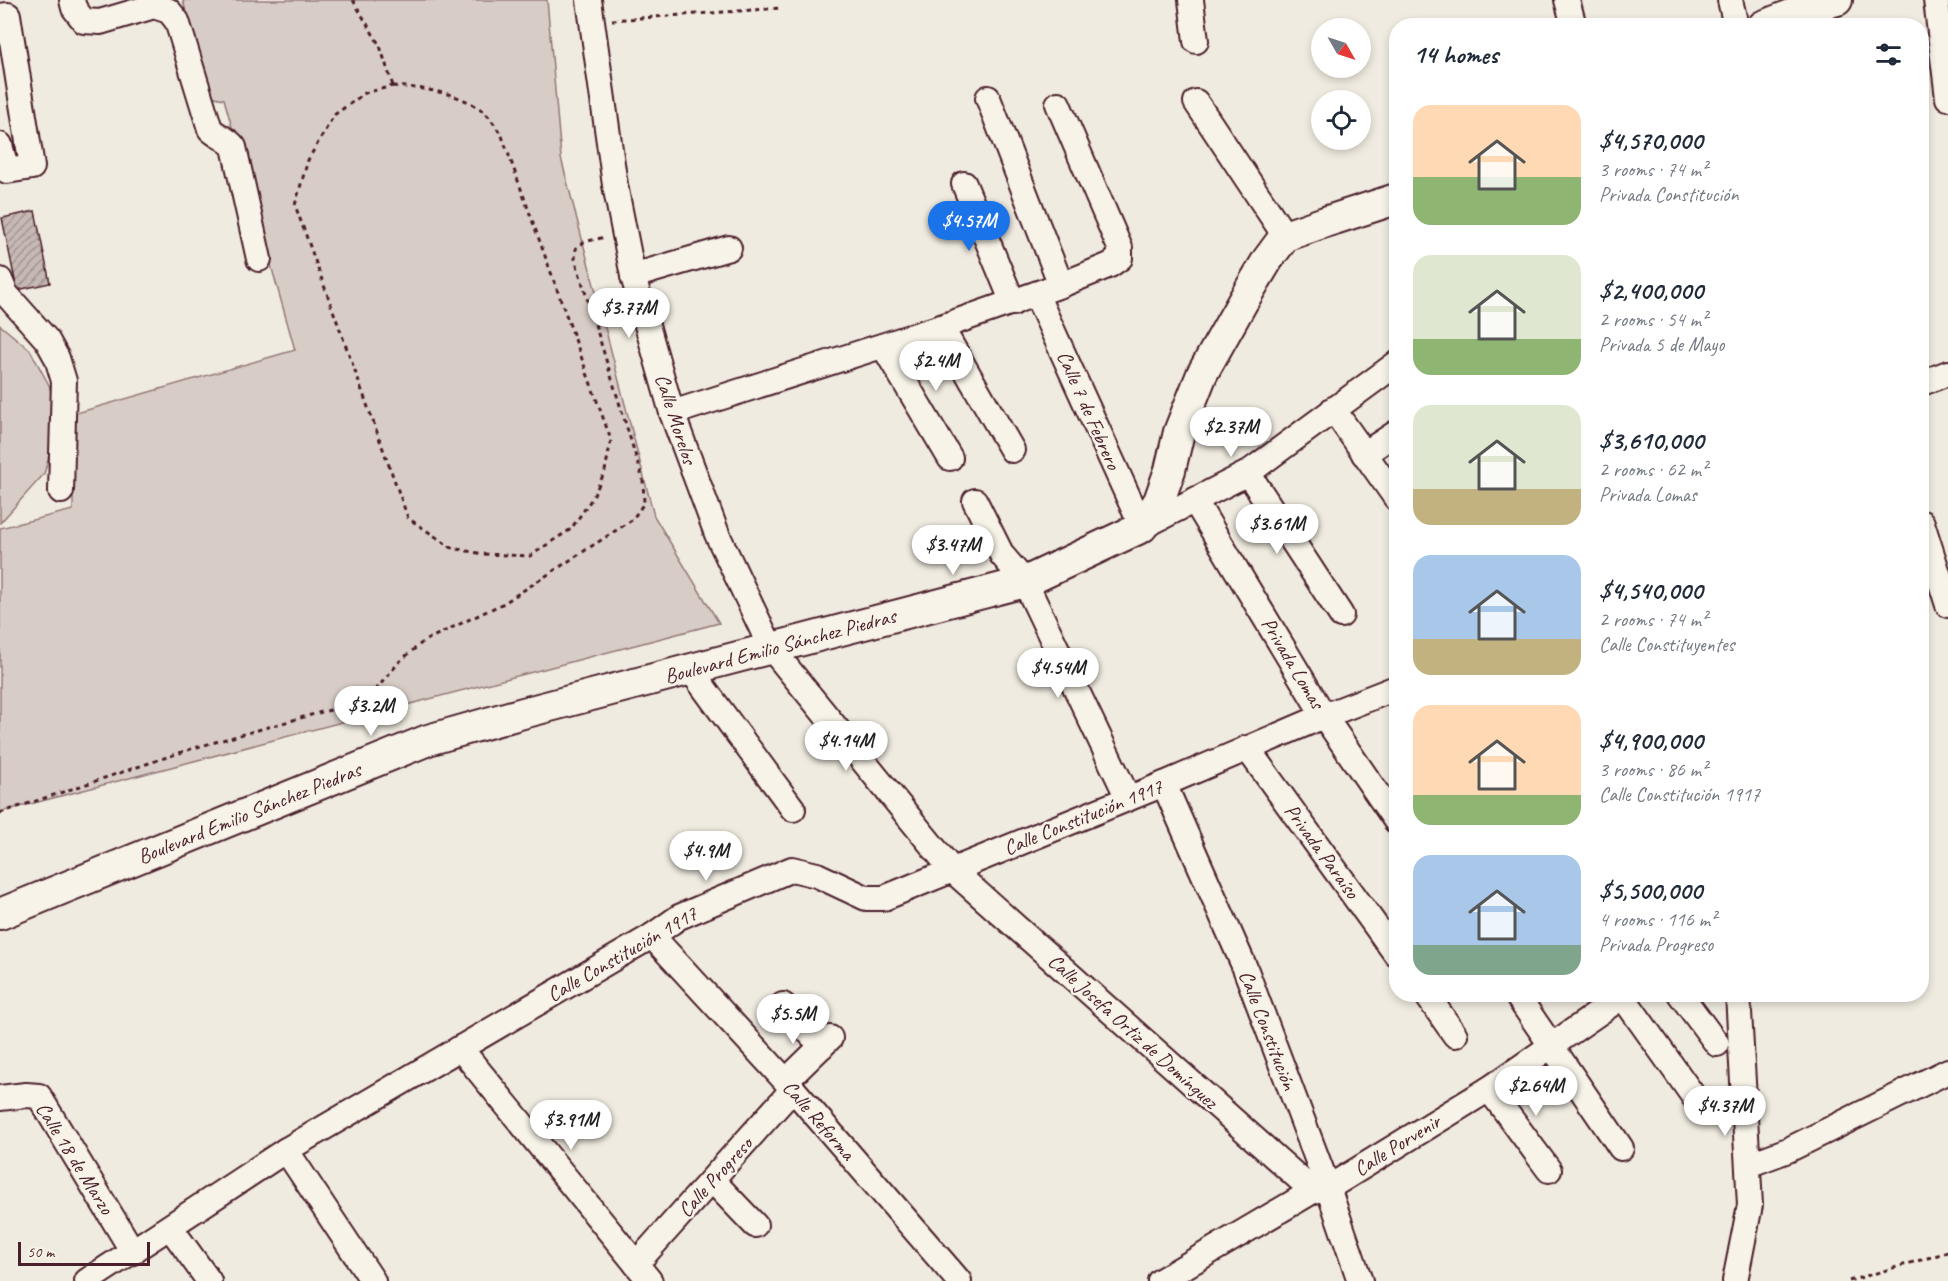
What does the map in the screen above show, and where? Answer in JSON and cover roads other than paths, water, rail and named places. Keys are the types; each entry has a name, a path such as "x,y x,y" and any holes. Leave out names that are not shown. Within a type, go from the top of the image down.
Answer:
{"main road":[{"path":"1787,18 1818,8"},
{"path":"1143,527 1159,501 1170,470 1179,432 1202,374 1268,259 1285,236 1389,201"},
{"name":"Boulevard Emilio Sánchez Piedras","path":"0,914 428,740 1025,582 1143,527"}],"street":[{"path":"72,0 74,8 84,21 100,22 154,6 169,10 177,21 210,129 228,140 234,147 259,259"},
{"path":"1191,0 1196,41"},
{"path":"1568,0 1572,18"},
{"path":"1730,0 1734,18"},
{"path":"1936,0 1948,98"},
{"name":"Calle Morelos","path":"591,11 615,185 633,276 672,412 717,534 771,648 952,870"},
{"path":"0,16 8,15 32,167 7,171 0,145"},
{"path":"987,98 1061,285"},
{"path":"1196,102 1285,236"},
{"path":"672,412 885,346 1013,303 1110,265 1120,258 1120,248 1058,104"},
{"path":"964,184 1013,303"},
{"path":"633,276 729,248"},
{"path":"0,280 6,294 47,340 57,358 64,381 61,491"},
{"name":"Calle 7 de Febrero","path":"1036,294 1143,527"},
{"path":"941,327 1012,450"},
{"path":"885,346 951,458"},
{"path":"1143,527 1248,473 1389,369"},
{"path":"1929,380 1948,373"},
{"path":"1333,409 1389,488"},
{"path":"1364,454 1389,438"},
{"path":"1248,473 1341,615"},
{"path":"975,501 1002,555 1025,582 1128,798"},
{"name":"Privada Lomas","path":"1194,501 1324,716 1389,811"},
{"path":"1929,545 1948,605"},
{"path":"690,669 794,808"},
{"name":"Calle Constitución 1917","path":"87,1281 286,1150 652,936 679,917 792,869 817,874 866,898 884,898 1164,784 1247,747 1324,716 1389,694"},
{"name":"Privada Paraíso","path":"1247,747 1389,944"},
{"name":"Calle Constitución","path":"1164,784 1245,968 1320,1189 1360,1281"},
{"name":"Calle Josefa Ortiz de Domínguez","path":"952,870 1320,1189"},
{"name":"Calle Reforma","path":"652,936 790,1085 958,1281"},
{"path":"1432,1002 1455,1035"},
{"path":"1521,1002 1621,1148"},
{"name":"Calle Porvenir","path":"1160,1281 1489,1089 1615,1002"},
{"path":"1628,1002 1699,1104"},
{"path":"1686,1002 1717,1044"},
{"path":"1735,1281 1750,1204 1738,1002"},
{"name":"Calle Progreso","path":"643,1273 712,1180 826,1042 783,1005"},
{"path":"460,1048 643,1273"},
{"path":"1748,1165 1788,1150 1948,1071"},
{"path":"1489,1089 1549,1170"},
{"name":"Calle 18 de Marzo","path":"0,1098 39,1096 133,1252"},
{"path":"286,1150 373,1281"},
{"path":"712,1180 754,1225"},
{"path":"170,1227 209,1281"}]}
